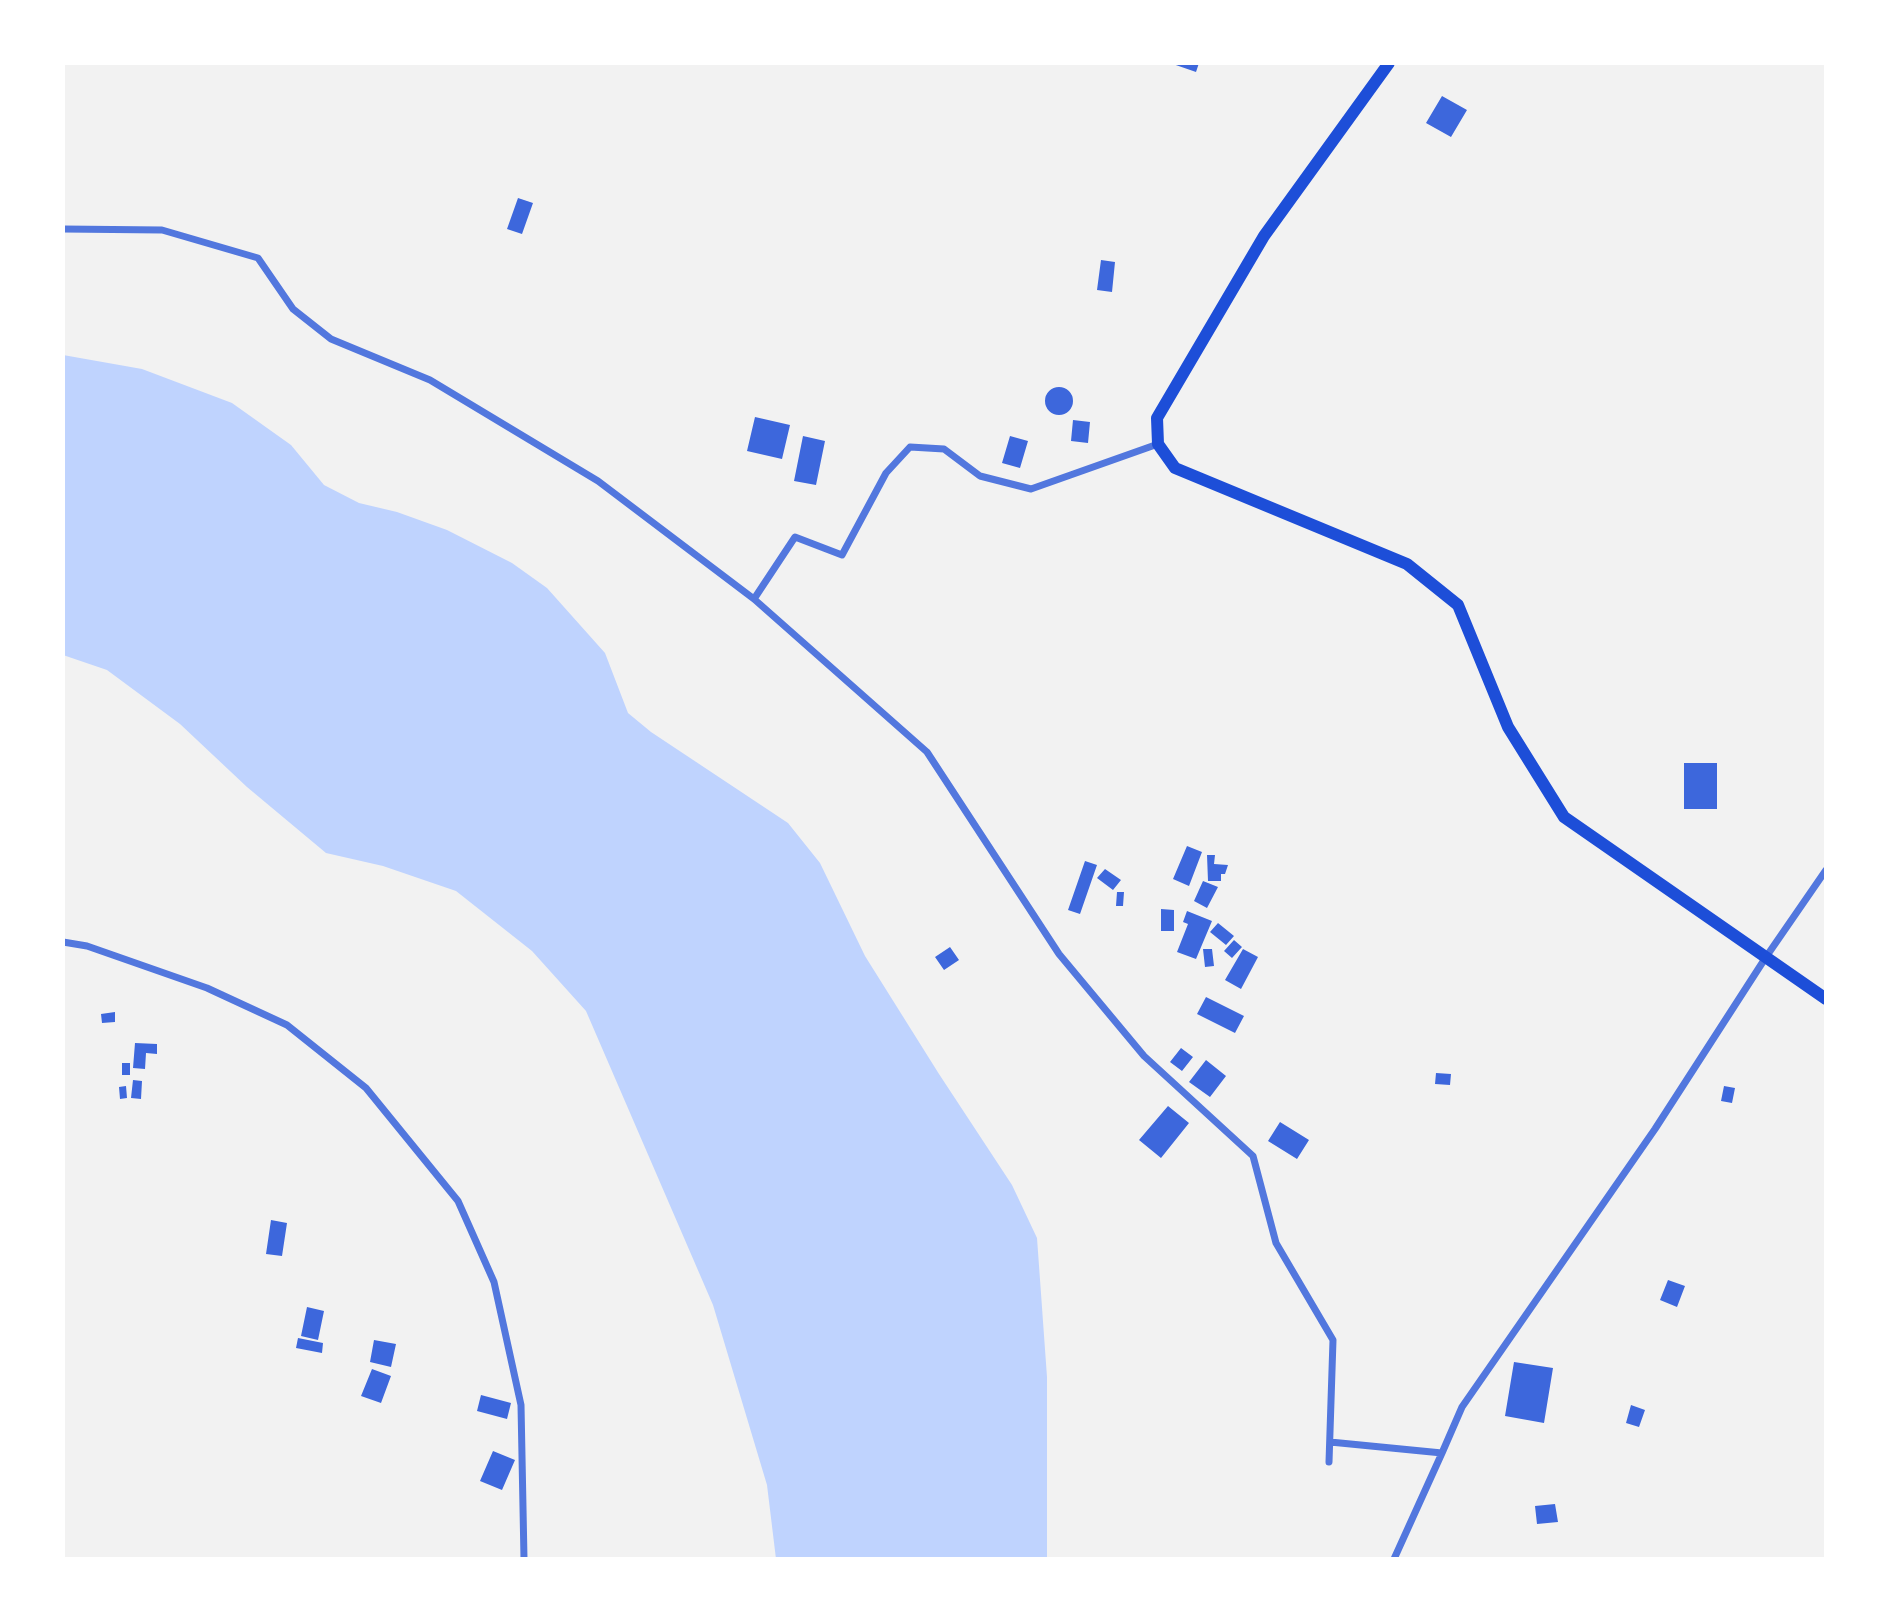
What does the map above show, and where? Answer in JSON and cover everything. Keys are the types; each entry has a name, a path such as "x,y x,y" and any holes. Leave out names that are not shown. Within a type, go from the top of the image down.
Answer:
{"main road":[{"path":"1389,63 1264,236 1157,418 1158,444 1175,468 1407,564 1458,606 1508,727 1564,817 1826,999"}],"street":[{"path":"63,229 163,230 258,258 293,309 331,340 430,380 598,481 754,599 927,752 1059,954 1144,1056 1253,1156 1276,1243 1333,1340 1329,1462"},
{"path":"754,599 795,537 842,555 886,473 910,447 944,449 980,476 1031,489 1158,444"},
{"path":"1394,1559 1462,1407 1655,1129 1766,957 1826,870"},
{"path":"63,942 87,946 206,988 287,1025 366,1088 458,1201 494,1282 521,1405 524,1559"},
{"path":"1330,1442 1442,1453"}],"water":[{"path":"63,355 142,369 232,403 291,445 324,485 359,503 397,512 447,530 512,563 547,588 605,653 628,713 651,732 788,823 820,863 865,956 1012,1185 1037,1238 1047,1377 1047,1559 776,1559 767,1485 713,1305 586,1011 532,951 456,891 383,866 326,853 247,787 180,724 107,670 63,655"}],"building":[{"path":"1170,63 1199,63 1196,72"},
{"path":"1442,96 1467,110 1451,137 1426,123"},
{"path":"518,198 533,203 522,234 507,229"},
{"path":"1101,260 1115,262 1112,292 1097,290"},
{"path":"1059,387 1069,391 1073,401 1069,411 1059,415 1049,411 1045,401 1049,391"},
{"path":"755,417 790,425 782,459 747,451"},
{"path":"1073,420 1090,422 1088,443 1071,441"},
{"path":"803,436 825,441 816,485 794,481"},
{"path":"1010,436 1028,441 1020,468 1002,463"},
{"path":"1684,763 1717,763 1717,809 1684,809"},
{"path":"1187,846 1202,852 1189,886 1173,879"},
{"path":"1207,855 1215,855 1214,864 1228,865 1225,874 1221,874 1221,881 1208,881"},
{"path":"1085,861 1097,865 1080,914 1068,910"},
{"path":"1105,869 1121,880 1113,890 1097,878"},
{"path":"1203,881 1218,887 1207,908 1194,901"},
{"path":"1117,892 1124,892 1123,906 1116,906"},
{"path":"1161,909 1174,910 1174,931 1161,931"},
{"path":"1187,911 1212,921 1196,959 1177,952 1188,924 1183,922"},
{"path":"1218,923 1234,936 1226,945 1210,932"},
{"path":"1234,940 1242,947 1232,958 1224,951"},
{"path":"950,947 959,960 944,970 935,957"},
{"path":"1203,949 1212,949 1214,966 1205,967"},
{"path":"1243,949 1258,957 1241,989 1225,980"},
{"path":"1206,997 1244,1016 1235,1033 1197,1014"},
{"path":"115,1012 115,1022 102,1023 101,1014"},
{"path":"135,1043 157,1044 157,1054 146,1053 145,1069 133,1068"},
{"path":"1181,1048 1193,1057 1182,1071 1170,1062"},
{"path":"1206,1060 1226,1076 1210,1097 1189,1082"},
{"path":"122,1063 130,1063 130,1075 122,1075"},
{"path":"1436,1073 1451,1074 1450,1085 1435,1084"},
{"path":"133,1080 142,1081 141,1099 131,1098"},
{"path":"126,1086 127,1098 120,1099 119,1087"},
{"path":"1724,1086 1735,1088 1732,1103 1721,1101"},
{"path":"1168,1106 1189,1123 1161,1158 1139,1140"},
{"path":"1280,1122 1309,1140 1297,1159 1268,1141"},
{"path":"271,1220 287,1223 282,1256 266,1254"},
{"path":"1668,1280 1685,1286 1677,1307 1660,1300"},
{"path":"307,1307 324,1311 318,1340 301,1336"},
{"path":"298,1338 323,1343 322,1353 296,1348"},
{"path":"374,1340 396,1344 391,1367 370,1362"},
{"path":"1514,1362 1553,1368 1544,1423 1505,1416"},
{"path":"372,1369 391,1376 381,1403 361,1396"},
{"path":"481,1395 511,1403 507,1419 477,1411"},
{"path":"1631,1405 1645,1410 1639,1427 1626,1423"},
{"path":"493,1451 515,1460 502,1490 480,1481"},
{"path":"1555,1504 1558,1522 1537,1524 1535,1506"}]}
